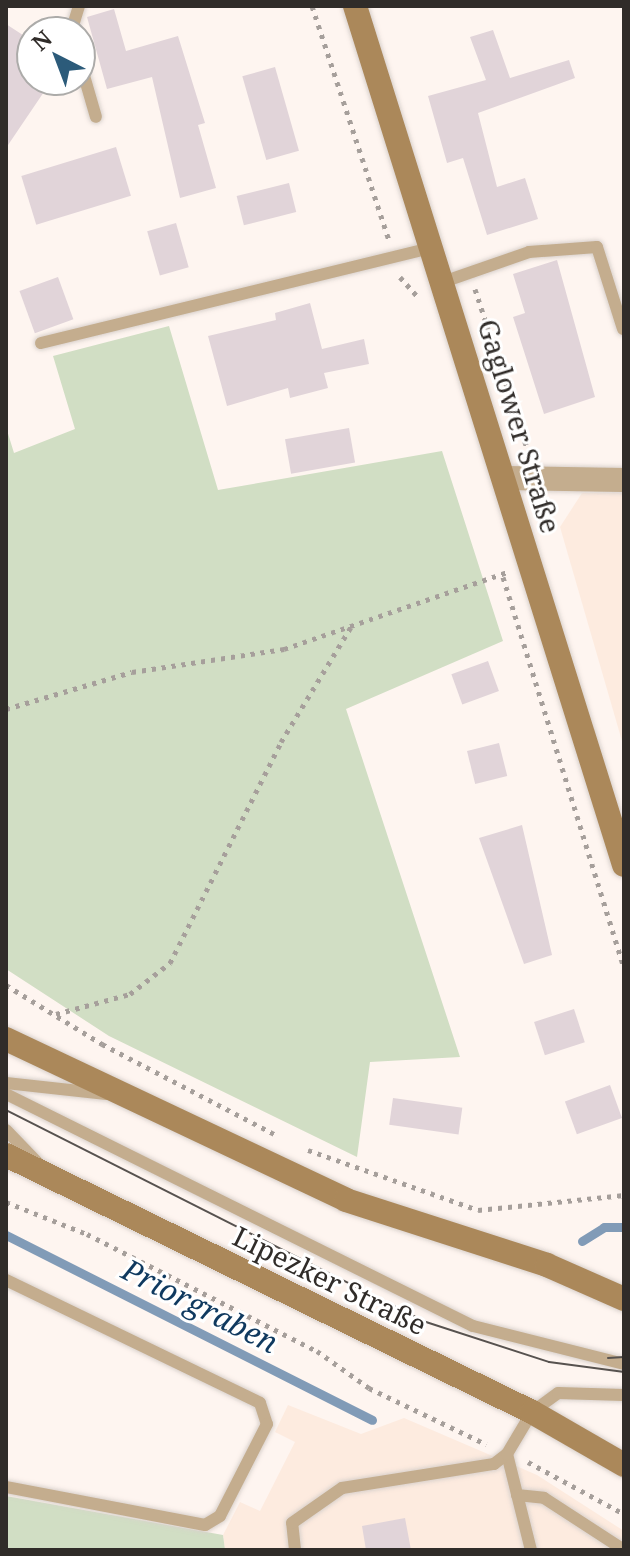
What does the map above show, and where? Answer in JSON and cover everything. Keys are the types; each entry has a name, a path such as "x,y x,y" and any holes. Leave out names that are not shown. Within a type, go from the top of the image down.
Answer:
{"main road":[{"name":"Gaglower Straße","path":"355,6 506,478 624,865"},
{"path":"6,1039 346,1200 547,1265 624,1299"},
{"name":"Lipezker Straße","path":"8,1161 51,1176 532,1412 624,1465"}],"street":[{"path":"506,478 624,480"}],"lane":[{"path":"90,96 96,117"},
{"path":"443,282 529,252 597,247 623,329"},
{"path":"41,343 432,248"},
{"path":"6,1083 122,1096"},
{"path":"6,1094 473,1326 624,1364"},
{"path":"6,1130 51,1176"},
{"path":"6,1280 260,1403 267,1424 220,1516 205,1525 6,1487"},
{"path":"295,1550 292,1523 342,1488 494,1464 507,1454 532,1412 558,1393 624,1395"},
{"path":"507,1454 531,1550"},
{"path":"517,1495 544,1498 624,1550"}],"path":[{"path":"312,6 395,257 421,310"},
{"path":"470,274 529,451"},
{"path":"498,560 624,969"},
{"path":"6,709 132,672 284,649 531,562"},
{"path":"55,1014 130,994 170,963 281,742 351,626"},
{"path":"6,985 287,1141"},
{"path":"301,1147 478,1210 624,1195"},
{"path":"6,1202 87,1234 317,1351 369,1388 507,1454 561,1475 624,1514"}],"shaded area":[{"path":"582,493 624,493 624,748 560,527"},
{"path":"288,1405 361,1434 404,1418 537,1475 624,1531 624,1550 225,1550 223,1535 240,1502 260,1511 295,1442 275,1432"}],"green space":[{"path":"169,326 218,490 442,451 503,641 346,709 460,1057 370,1062 357,1157 109,1036 6,969 6,427 14,453 75,429 53,356"},
{"path":"6,1496 223,1535 225,1550 6,1550"}],"building":[{"path":"114,9 126,51 178,36 205,123 198,125 216,188 180,198 152,77 107,89 96,49 96,16 90,16"},
{"path":"6,24 16,31 16,96 41,96 6,148"},
{"path":"493,30 510,78 569,60 575,78 478,113 497,187 525,178 538,219 487,235 463,158 447,163 428,96 486,80 470,37"},
{"path":"275,67 299,151 266,160 242,76"},
{"path":"116,147 131,196 36,225 21,176"},
{"path":"289,183 296,212 244,225 237,196"},
{"path":"176,223 189,267 160,275 147,231"},
{"path":"557,260 595,397 544,414 513,317 525,313 513,274"},
{"path":"58,277 73,319 35,333 19,291"},
{"path":"310,303 322,349 364,339 369,364 324,373 328,388 290,398 288,388 227,406 208,336 276,320 275,313"},
{"path":"349,428 355,462 291,474 285,439"},
{"path":"488,661 499,691 462,704 451,674"},
{"path":"499,743 507,776 475,784 467,751"},
{"path":"522,825 552,955 524,964 479,838"},
{"path":"574,1009 585,1042 545,1055 534,1022"},
{"path":"610,1085 622,1118 577,1134 565,1101"},
{"path":"393,1098 462,1108 459,1134 389,1125"},
{"path":"405,1518 411,1550 366,1550 362,1526"}],"waterway":[{"name":"Priorgraben","path":"582,1241 604,1227 624,1227"},
{"name":"Priorgraben","path":"6,1235 372,1420"}],"tram line":[{"path":"6,1110 426,1322 549,1362 624,1372"},
{"path":"608,1358 624,1357"}]}
